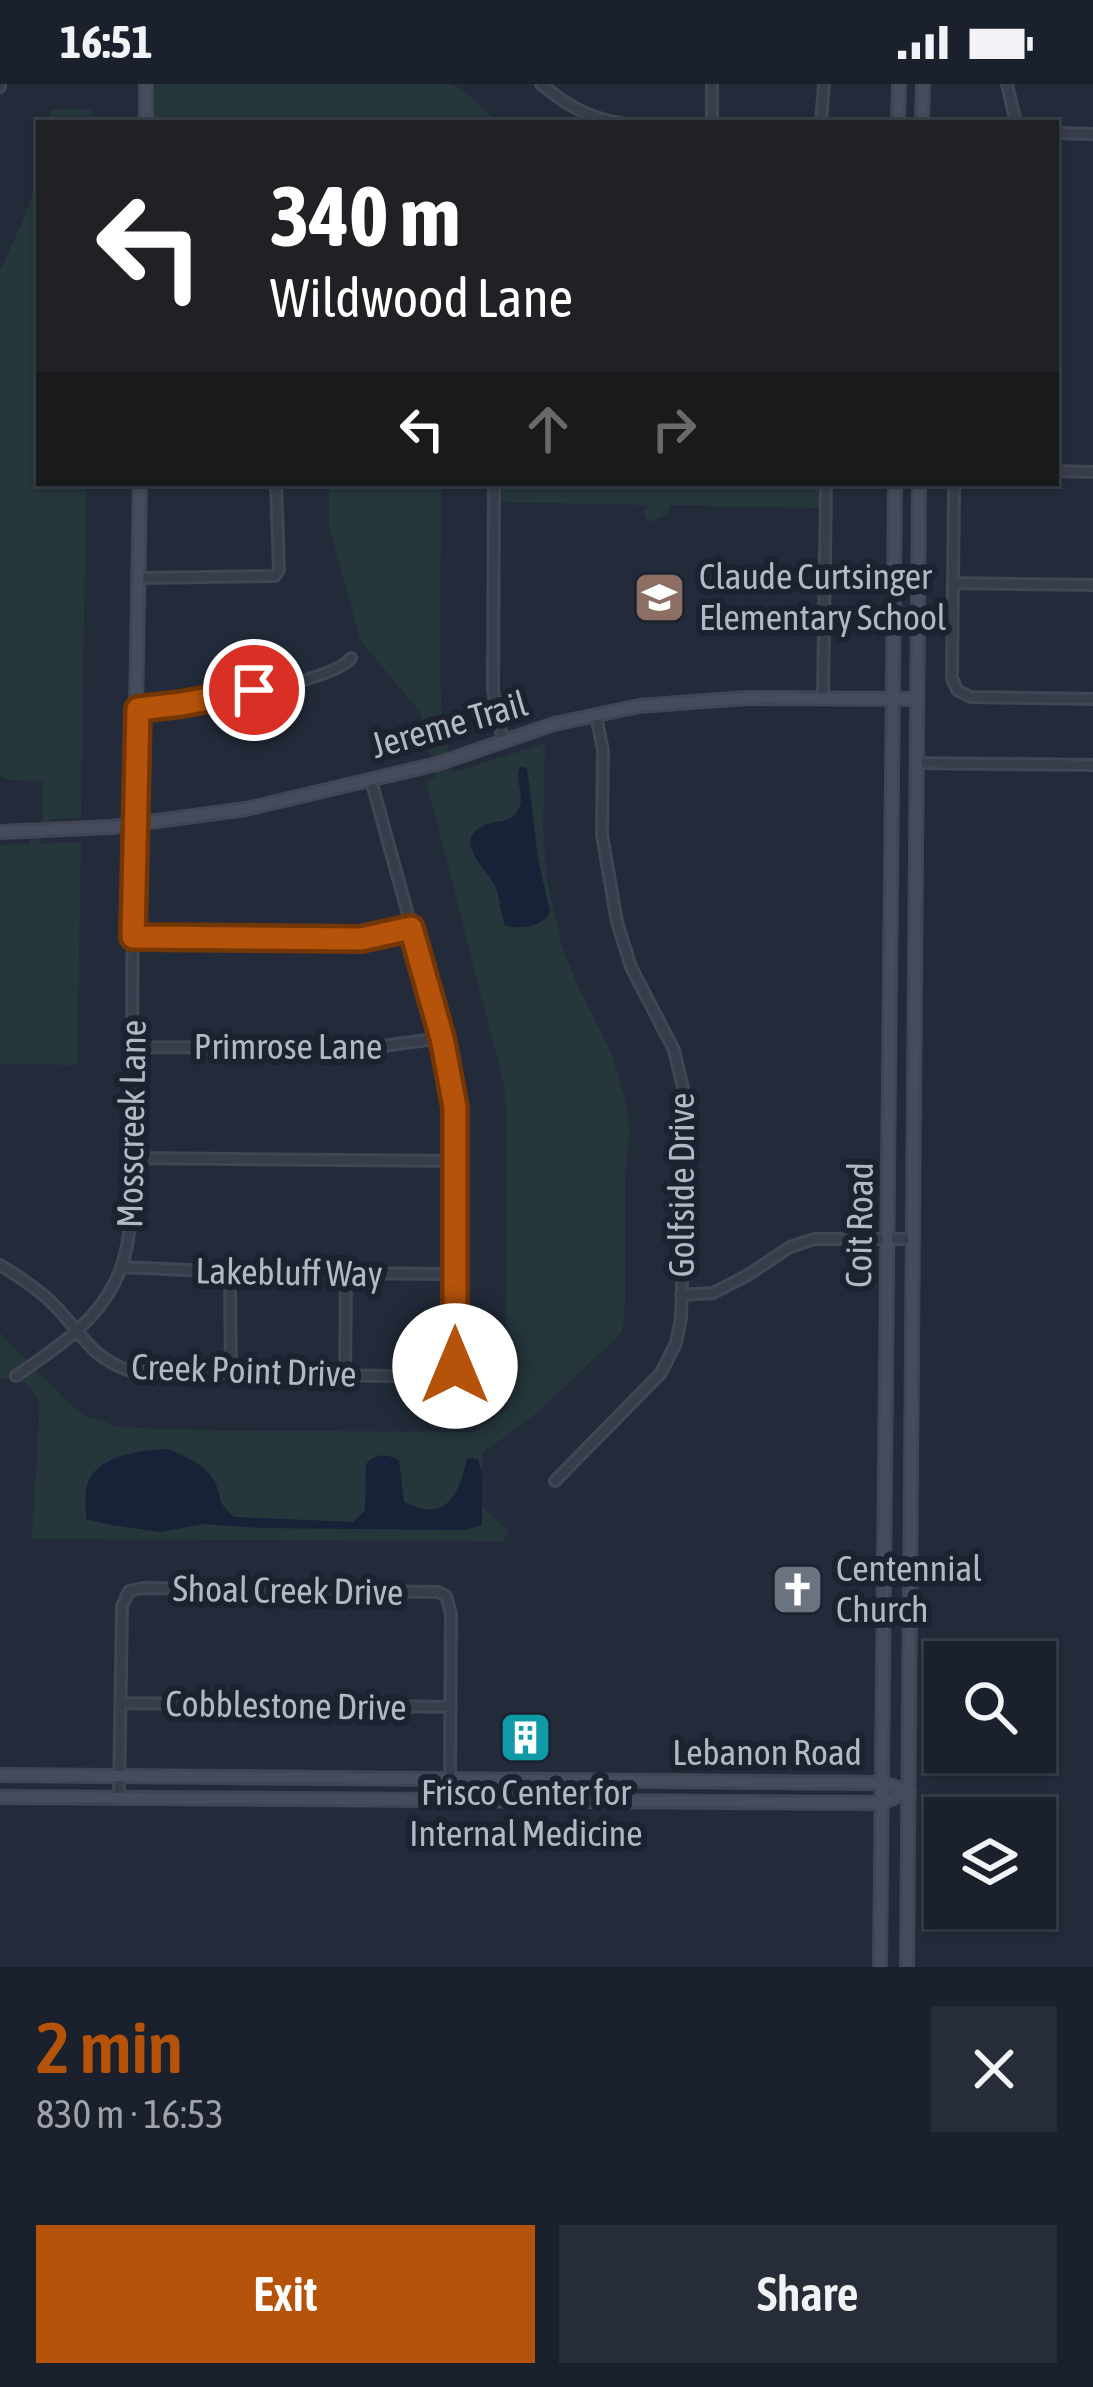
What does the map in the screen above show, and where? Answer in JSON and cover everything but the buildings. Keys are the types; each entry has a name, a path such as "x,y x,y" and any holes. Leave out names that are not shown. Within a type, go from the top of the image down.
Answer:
{"main road":[{"path":"146,84 146,120"},
{"path":"898,84 898,120"},
{"path":"922,120 923,84"},
{"path":"134,825 140,486"},
{"name":"Coit Road","path":"880,1967 895,486"},
{"name":"Coit Road","path":"907,1967 919,486"},
{"name":"Jereme Trail","path":"0,832 134,825 246,809 437,764 596,714 693,700 917,699"},
{"path":"892,886 915,886"},
{"path":"886,1394 911,1394"},
{"path":"885,1584 911,1584"},
{"name":"Lebanon Road","path":"0,1775 882,1783 909,1791"},
{"path":"450,1779 451,1801"},
{"path":"710,1782 710,1803"},
{"name":"Lebanon Road","path":"0,1797 882,1803 909,1791"}],"street":[{"path":"541,84 561,101 606,120"},
{"path":"712,84 712,120"},
{"path":"821,120 824,84"},
{"path":"1007,84 1015,120"},
{"path":"1059,134 1093,134"},
{"path":"1059,471 1093,472"},
{"path":"139,578 265,578 278,574 276,486"},
{"path":"494,486 493,691 503,742"},
{"path":"824,698 826,486"},
{"path":"956,486 952,678 958,691 971,697 1093,699"},
{"path":"953,583 1093,585"},
{"path":"138,709 224,697 323,675 351,658"},
{"name":"Golfside Drive","path":"555,1481 662,1373 676,1343 681,1295 686,1136 682,1088 674,1050 631,967 617,922 602,836 603,751 596,714"},
{"path":"917,763 1093,765"},
{"path":"370,778 442,1038 455,1107 456,1274"},
{"name":"Mosscreek Lane","path":"16,1376 76,1333 107,1297 128,1248 134,825"},
{"path":"133,937 361,939 411,928"},
{"name":"Primrose Lane","path":"133,1047 368,1048 442,1038"},
{"path":"132,1158 456,1161"},
{"path":"681,1295 713,1293 790,1247 814,1239 912,1238"},
{"name":"Creek Point Drive","path":"0,1265 49,1300 76,1333 113,1365 131,1370 231,1373 440,1377 453,1370 455,1360 456,1274"},
{"name":"Lakebluff Way","path":"122,1267 456,1274"},
{"path":"230,1272 231,1373"},
{"path":"345,1374 346,1274"},
{"name":"Shoal Creek Drive","path":"121,1703 122,1606 130,1591 143,1588 438,1592 446,1597 452,1614 451,1707"},
{"path":"119,1798 121,1703"},
{"name":"Cobblestone Drive","path":"121,1703 451,1707"},
{"path":"450,1779 451,1707"}],"shaded area":[{"path":"155,84 449,84 469,95 494,120 154,120 153,111 139,120 49,120 51,110 91,110 93,118 134,119 153,98"},
{"path":"36,184 36,486 86,486 81,818 51,819 39,844 81,842 77,1065 0,1064 0,845 29,844 43,818 43,781 0,776 0,270"},
{"path":"329,486 441,486 440,673 453,773 545,743 543,829 547,879 561,944 611,1053 627,1105 622,1332 537,1413 482,1453 482,1506 509,1532 503,1541 32,1539 38,1399 26,1383 0,1378 0,1333 68,1403 88,1417 120,1427 474,1432 506,1410 504,1084 426,781 435,777 420,712 360,640 329,525"},
{"path":"501,486 821,486 820,508 670,505 667,515 648,522 643,513 650,505 501,502"}],"water":[{"path":"520,767 527,768 550,912 536,924 517,927 505,925 496,888 475,856 471,840 483,826 517,812"},
{"path":"167,1449 206,1471 234,1517 353,1522 365,1510 366,1464 374,1458 399,1460 404,1502 431,1509 449,1502 455,1494 467,1458 478,1459 482,1525 464,1530 204,1524 160,1532 86,1519 86,1489 103,1465 123,1456"}],"place":[{"name":"Claude Curtsinger Elementary School","path":"660,597"},
{"name":"Centennial Church","path":"797,1589"},
{"name":"Frisco Center for Internal Medicine","path":"526,1737"}],"route":[{"path":"254,690 138,709 133,937 361,939 411,928 442,1038 455,1107 455,1366"}]}
